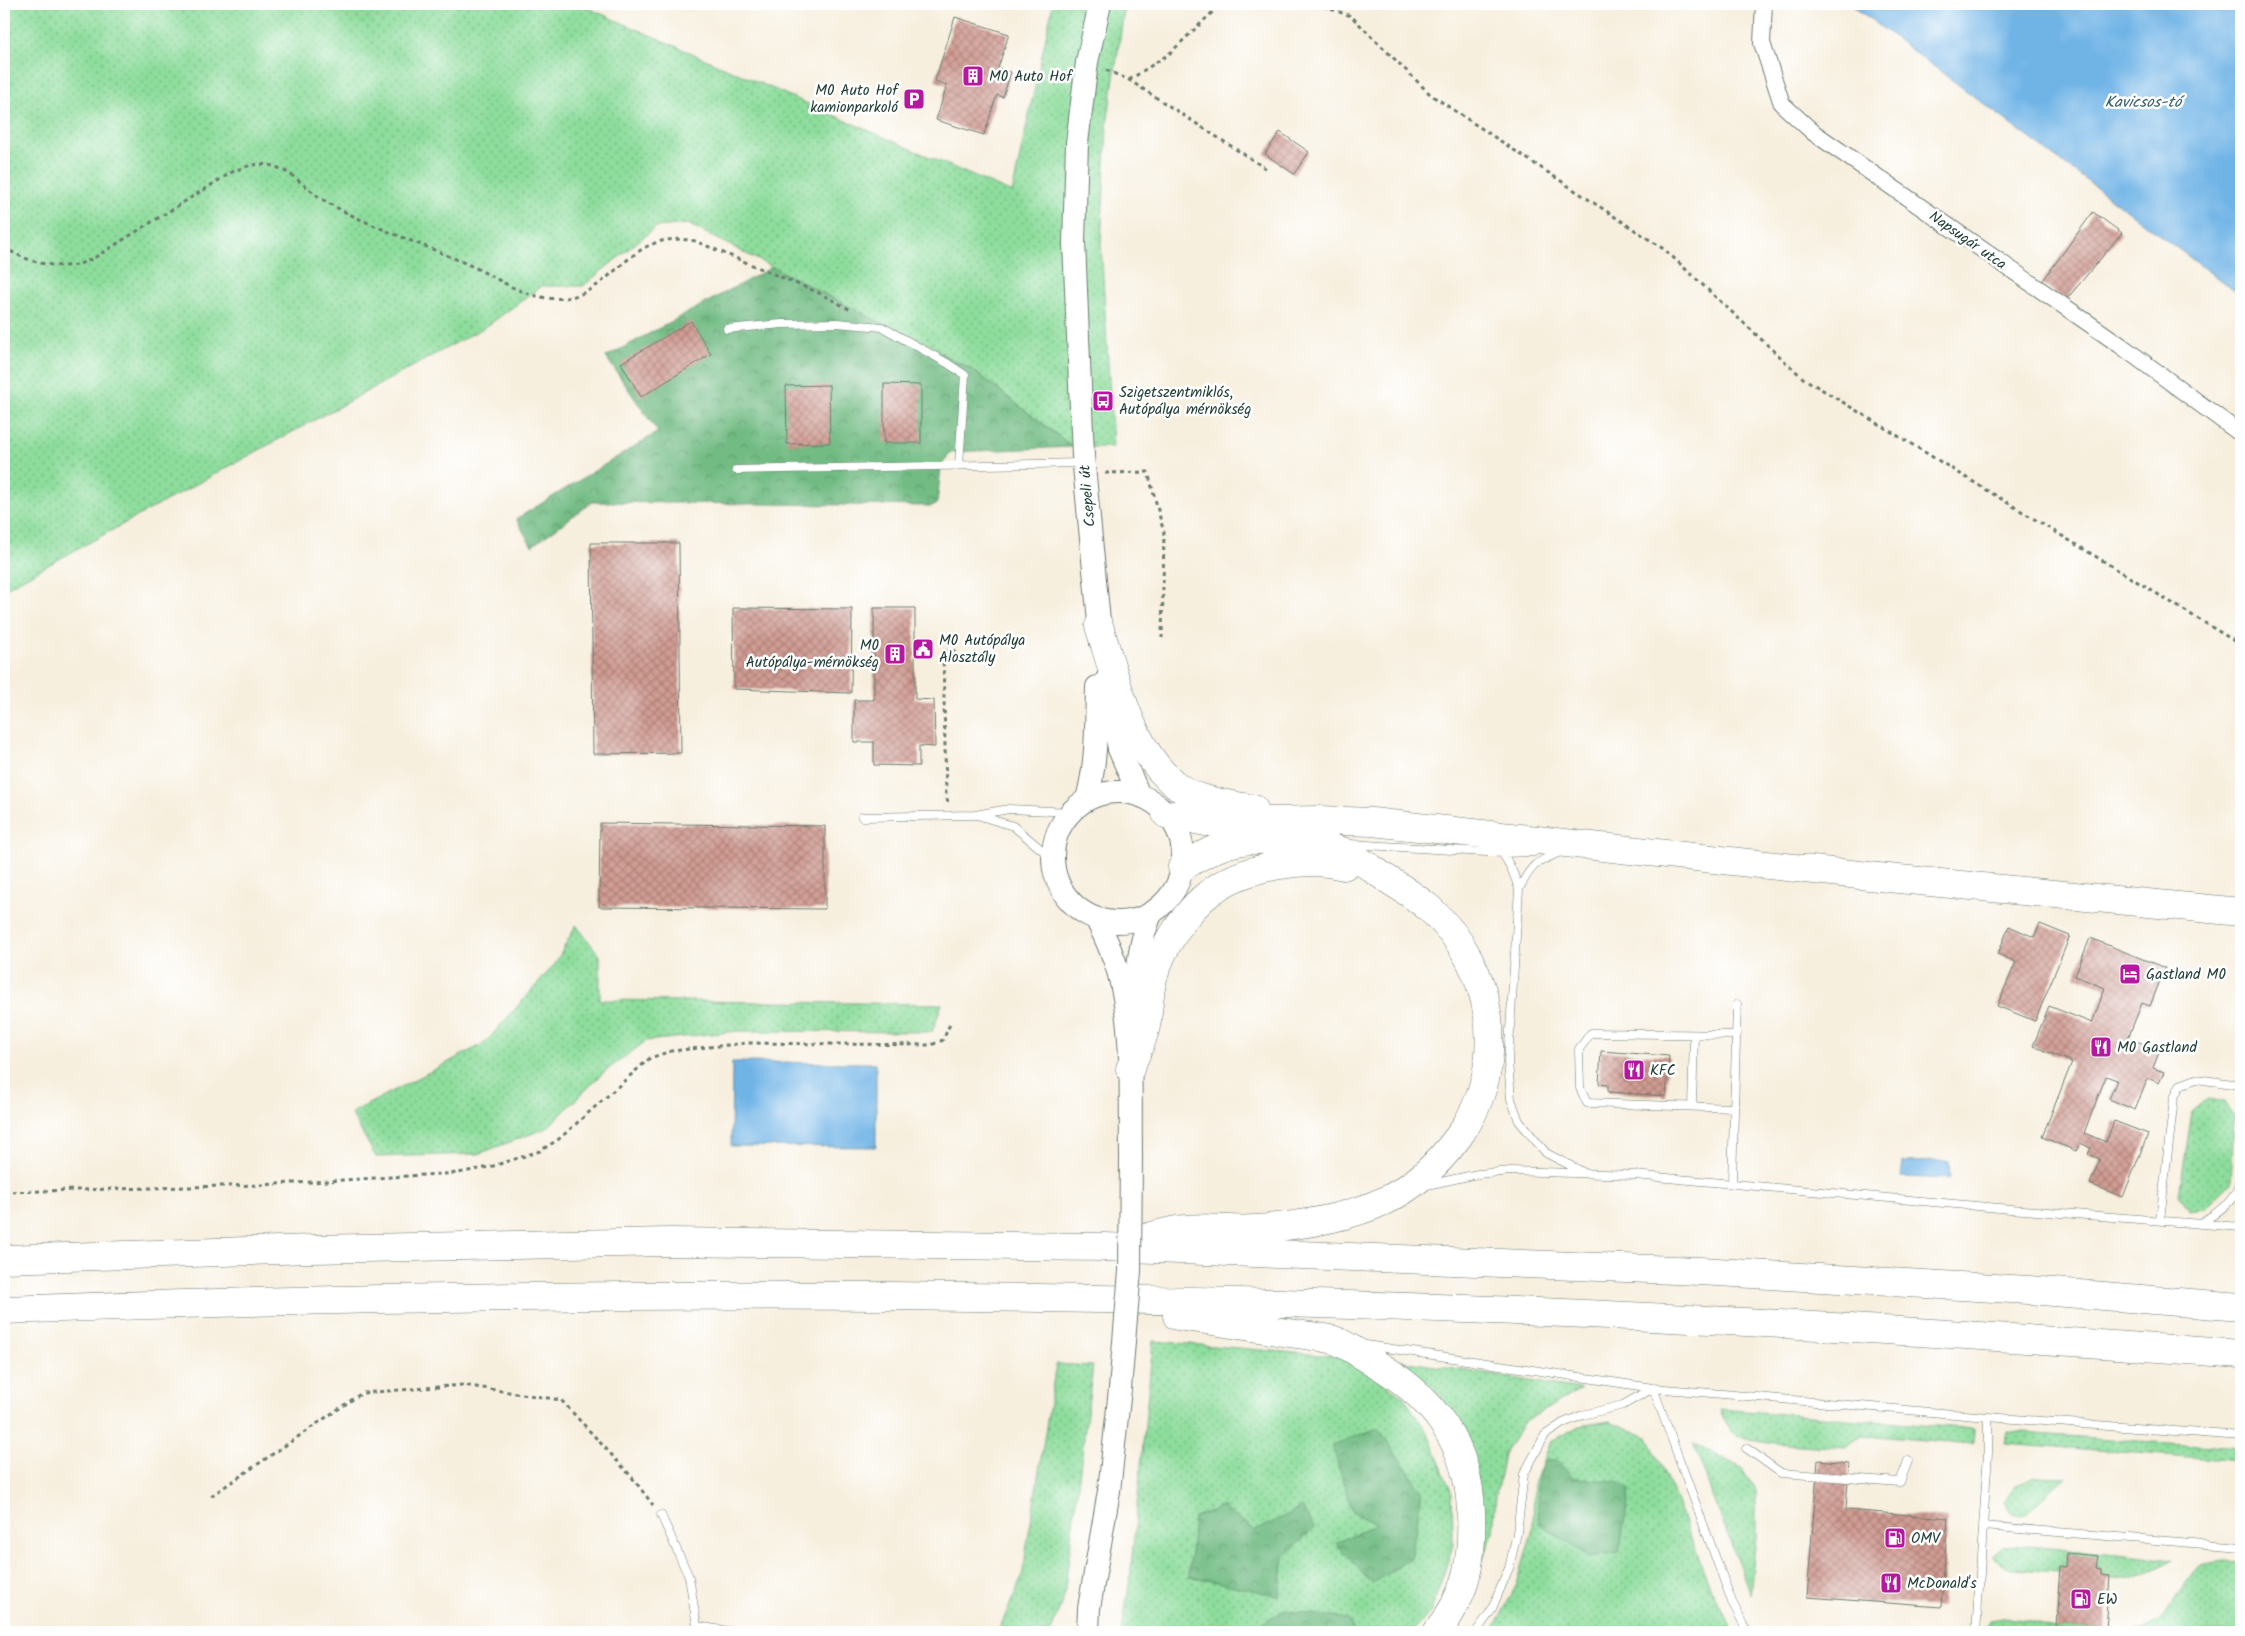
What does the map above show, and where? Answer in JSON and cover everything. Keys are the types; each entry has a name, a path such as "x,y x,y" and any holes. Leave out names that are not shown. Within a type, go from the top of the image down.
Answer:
{"highway":[{"path":"1099,626 1111,665 1141,744 1154,765 1179,787 1210,801 1315,832 1431,910 1457,940 1471,961 1487,1001 1490,1030 1490,1059 1483,1089 1468,1123 1427,1174 1384,1202 1356,1212 1309,1223 1254,1229 1184,1229 1105,1248"},
{"path":"1166,814 1206,822 1315,832"},
{"path":"1182,867 1217,847 1242,841 1315,832 1372,822 1666,855 2241,912"},
{"path":"1130,1069 1146,1028 1153,978 1166,946 1182,920 1212,890 1245,874 1289,864 1331,863 1381,875"},
{"path":"4,1259 312,1249 670,1242 1105,1248 1710,1272 2029,1290 2241,1307"},
{"path":"4,1310 175,1304 598,1296 1046,1298 1468,1309 2026,1339 2241,1354"},
{"path":"1046,1298 1335,1340 1392,1372 1423,1398 1447,1426 1462,1456 1471,1491 1472,1543 1469,1567 1462,1591 1437,1632"}],"street":[{"name":"Csepeli út","path":"1100,4 1087,62 1077,143 1074,242 1078,365 1084,468 1099,626 1119,749 1139,795"},
{"name":"Napsugár utca","path":"1764,4 1762,43 1782,104 1814,133 2120,345 2241,434"},
{"name":"Csepeli út","path":"1079,806 1091,783 1095,750 1099,626"},
{"path":"1122,792 1139,795 1154,803 1166,814 1177,830 1182,848 1182,867 1176,885 1166,900 1152,912 1134,919 1115,921 1096,918 1079,909 1065,895 1056,877 1052,858 1058,833 1079,806 1104,793 1122,792"},
{"path":"1130,1069 1138,959 1145,928 1152,912"},
{"path":"1088,1632 1089,1608 1108,1491 1120,1389 1130,1271 1130,1069 1125,1000 1111,950 1096,918"},
{"path":"1081,1632 1089,1608"}],"lane":[{"path":"727,329 782,324 837,323 882,327 947,362 965,375 959,465"},
{"path":"736,470 959,465 1084,468"},
{"path":"862,817 956,816 1009,809 1079,806"},
{"path":"975,815 1013,826 1052,858"},
{"path":"1315,832 1366,844 1503,853 1560,852 1666,855"},
{"path":"1467,832 1492,842 1503,853 1513,869 1519,889 1508,1061 1511,1099 1519,1121 1546,1153 1585,1173"},
{"path":"1519,889 1528,871 1536,862 1560,852"},
{"path":"1732,1183 1736,1004"},
{"path":"1734,1108 1587,1103 1580,1088 1579,1049 1590,1032 1694,1036 1736,1035"},
{"path":"1692,1106 1694,1036"},
{"path":"2160,1220 2174,1098 2180,1085 2196,1079 2241,1085"},
{"path":"1406,1189 1478,1174 1511,1171 1585,1173 1732,1183 2010,1209 2241,1227"},
{"path":"2202,1223 2228,1203 2239,1191 2241,1177"},
{"path":"1335,1340 1653,1388 1988,1417 2241,1436"},
{"path":"1476,1632 1491,1611 1509,1568 1517,1533 1524,1474 1545,1435 1563,1423 1584,1415 1623,1405 1653,1388"},
{"path":"1653,1388 1732,1602 1748,1632"},
{"path":"1976,1632 1988,1453 1988,1417"},
{"path":"1746,1448 1782,1473 1900,1482 1908,1461"},
{"path":"662,1516 689,1577 697,1629 734,1632"},
{"path":"1983,1526 2241,1547"}],"path":[{"path":"1129,80 1169,54 1221,4"},
{"path":"1316,4 1351,16 1431,94 1665,250 1803,378 2241,645"},
{"path":"1087,62 1129,80 1268,170"},
{"path":"4,248 36,262 59,266 76,265 94,258 232,172 248,165 263,164 276,167 292,176 331,205 467,264 528,293 555,300 575,297 590,291 632,255 652,243 670,239 682,239 695,241 819,293 882,327"},
{"path":"1084,468 1148,472 1164,533 1162,638"},
{"path":"956,816 946,796 943,651 957,651"},
{"path":"4,1192 261,1185 458,1173 490,1167 540,1151 559,1139 650,1058 671,1051 746,1043 931,1045 943,1040 950,1024"},
{"path":"211,1496 362,1392 464,1385 561,1400 631,1476 662,1516"}],"green space":[{"path":"4,4 579,4 1012,193 1053,4 1125,4 1107,125 1101,244 1113,447 1073,447 971,369 688,224 656,227 583,286 542,286 487,326 4,589 4,302 6,300 4,297"},
{"path":"772,267 971,369 1073,447 950,452 941,467 937,503 932,506 592,502 532,546 516,519 658,432 606,357"},
{"path":"576,925 600,956 600,1000 942,1004 932,1032 738,1031 646,1041 603,1073 547,1128 478,1154 376,1157 351,1113 485,1043 555,964"},
{"path":"2208,1099 2225,1102 2234,1117 2231,1183 2206,1208 2190,1210 2179,1195 2192,1112"},
{"path":"1153,1341 1346,1357 1403,1396 1429,1435 1452,1494 1453,1545 1431,1612 1412,1632 1122,1632 1130,1578"},
{"path":"1403,1361 1581,1389 1524,1422 1504,1454 1496,1495 1493,1535 1477,1572 1462,1431 1440,1396"},
{"path":"1056,1364 1093,1366 1064,1596 1051,1632 998,1632 1022,1577"},
{"path":"1720,1409 1974,1429 1973,1444 1862,1435 1845,1448 1754,1440 1741,1437 1730,1431"},
{"path":"1610,1421 1648,1437 1678,1504 1714,1597 1734,1632 1492,1632 1517,1584 1533,1529 1534,1484 1551,1441 1579,1426"},
{"path":"1378,1428 1422,1491 1411,1558 1372,1584 1336,1543 1377,1524 1353,1513 1332,1445"},
{"path":"2007,1432 2241,1448 2241,1461 2004,1443"},
{"path":"1693,1443 1742,1468 1756,1491 1756,1538 1750,1594"},
{"path":"1543,1460 1556,1460 1573,1479 1617,1481 1630,1490 1619,1553 1590,1557 1539,1523 1537,1483"},
{"path":"2033,1476 2066,1477 2024,1516 2011,1513 2005,1502 2015,1487"},
{"path":"1222,1507 1256,1531 1302,1507 1314,1528 1284,1557 1279,1596 1189,1576 1194,1517"},
{"path":"2031,1545 2173,1560 2138,1576 2119,1579 2102,1575 2102,1569 2096,1568 2097,1556 2067,1553 2066,1567 2061,1566 2060,1572 2010,1569 1993,1556 2004,1547"},
{"path":"2222,1561 2241,1562 2241,1632 1984,1632 1990,1620 2004,1618 2025,1620 2056,1627 2143,1631 2161,1619 2200,1565"},
{"path":"1284,1610 1348,1619 1354,1632 1260,1632 1257,1627"}],"water":[{"name":"Kavicsos-tó","path":"1856,4 2241,4 2241,298 2240,295 1854,7"},
{"path":"732,1062 876,1063 876,1147 731,1146"},
{"path":"1949,1161 1950,1179 1901,1177 1903,1162"}],"building":[{"name":"M0 Auto Hof","path":"955,17 1009,34 998,68 1011,72 1003,97 997,95 984,135 936,120 947,85 935,81"},
{"path":"1280,132 1309,152 1294,174 1265,154"},
{"path":"2093,212 2122,233 2066,300 2041,283"},
{"path":"691,321 711,354 641,397 621,363"},
{"path":"884,384 921,385 921,443 884,443"},
{"path":"829,385 830,443 787,444 786,386"},
{"path":"591,543 679,543 681,753 593,754"},
{"path":"733,608 852,609 851,693 734,689"},
{"name":"M0 Autópálya-mérnökség","path":"874,608 915,608 915,699 934,700 935,747 919,746 919,766 874,765 874,742 854,742 854,700 874,700"},
{"path":"600,823 825,826 825,909 599,907"},
{"path":"2040,924 2070,936 2035,1021 1997,1006 2016,962 1998,954 2009,926 2034,937"},
{"path":"2090,938 2165,968 2150,1006 2142,1003 2128,1038 2160,1050 2153,1068 2164,1072 2159,1083 2148,1078 2135,1110 2109,1099 2117,1080 2106,1076 2084,1133 2106,1142 2114,1121 2148,1134 2123,1197 2090,1184 2100,1159 2088,1154 2091,1148 2080,1143 2076,1151 2042,1137 2072,1062 2033,1046 2049,1006 2092,1023 2105,988 2075,976"},
{"name":"KFC","path":"1601,1051 1669,1056 1666,1096 1608,1092 1608,1085 1599,1084"},
{"path":"1818,1460 1849,1463 1846,1510 1948,1518 1941,1607 1807,1597"},
{"path":"2067,1553 2098,1556 2096,1568 2102,1569 2102,1575 2109,1576 2105,1629 2056,1627 2060,1566 2066,1567"}],"place":[{"name":"M0 Auto Hof","path":"973,76"},
{"name":"M0 Auto Hof kamionparkoló","path":"914,99"},
{"name":"Szigetszentmiklós, Autópálya mérnökség","path":"1103,401"},
{"name":"M0 Autópálya Alosztály","path":"923,649"},
{"name":"M0 Autópálya-mérnökség","path":"895,654"},
{"name":"Gastland M0","path":"2130,974"},
{"name":"M0 Gastland","path":"2101,1047"},
{"name":"KFC","path":"1634,1070"},
{"name":"OMV","path":"1895,1538"},
{"name":"McDonald's","path":"1891,1583"},
{"name":"EW","path":"2081,1599"}]}
